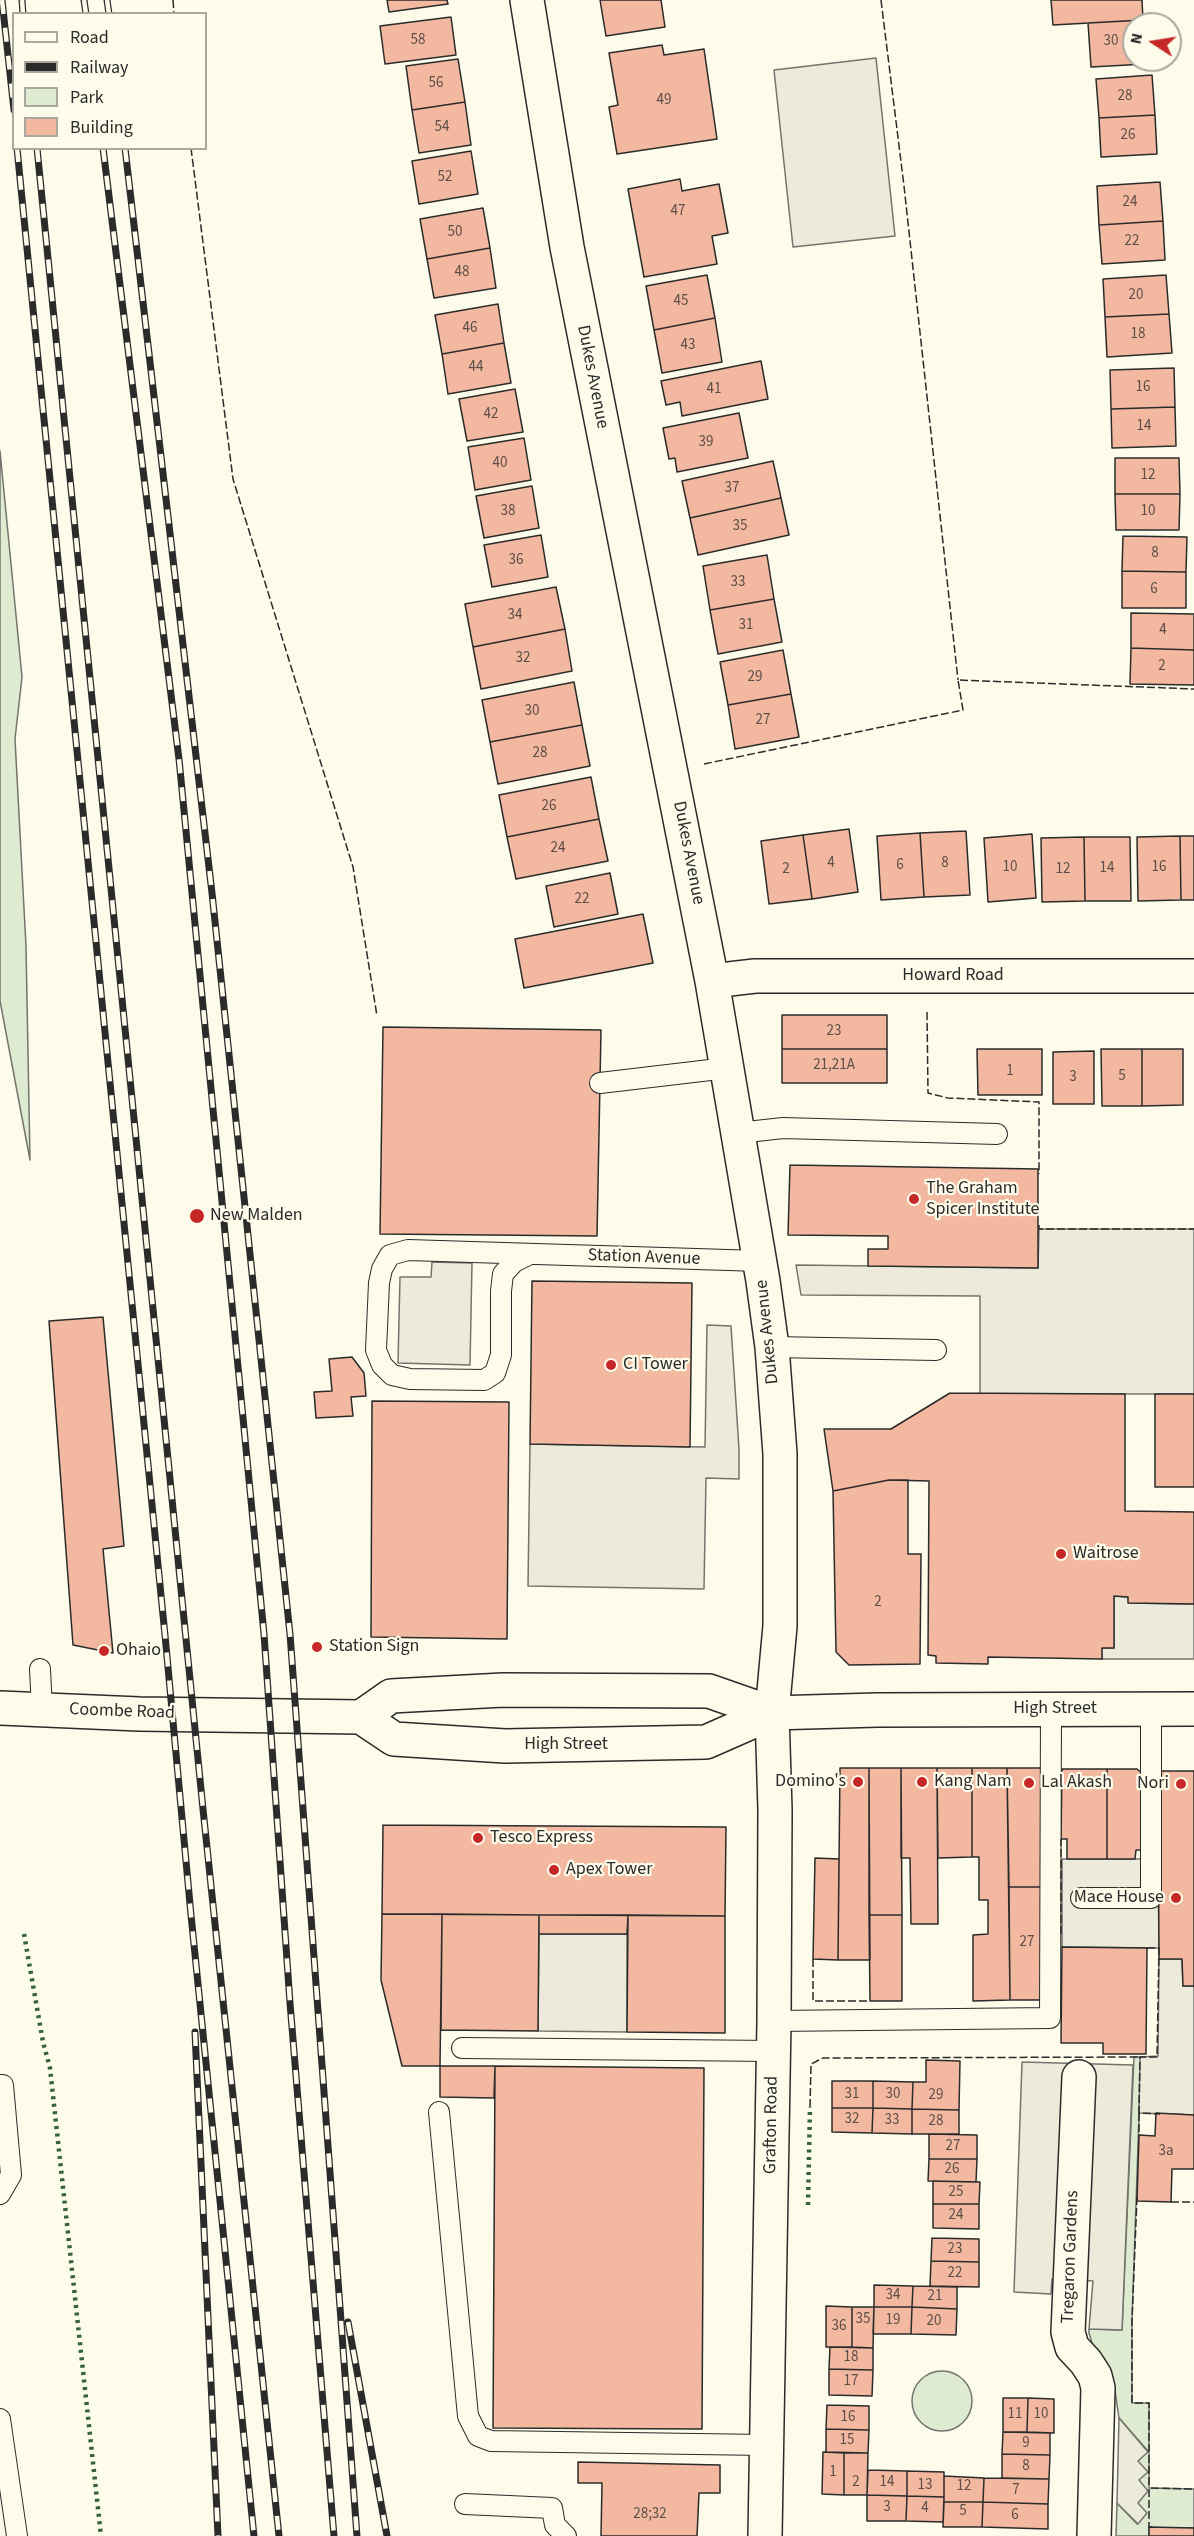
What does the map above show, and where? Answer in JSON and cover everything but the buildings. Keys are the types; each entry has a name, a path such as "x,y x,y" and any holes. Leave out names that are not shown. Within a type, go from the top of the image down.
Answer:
{"street":[{"name":"Dukes Avenue","path":"527,0 567,247 712,981 760,1261 772,1347 780,1454 780,1626 772,1713"},
{"name":"Howard Road","path":"712,981 755,976 1194,976"},
{"name":"High Street","path":"772,1713 706,1743 657,1745 505,1746 394,1739 361,1717 391,1696 503,1690 709,1691 772,1713 877,1710 1194,1709"},
{"name":"Coombe Road","path":"0,1708 361,1717"},
{"name":"Grafton Road","path":"765,2536 775,1809 772,1713"},
{"name":"Tregaron Gardens","path":"1079,2077 1068,2332 1072,2347 1095,2376 1098,2388 1094,2536"}],"lane":[{"path":"600,1083 727,1068"},
{"path":"738,1133 783,1128 997,1134"},
{"name":"Station Avenue","path":"528,1255 514,1262 503,1274 501,1355 495,1373 484,1380 410,1379 392,1375 382,1365 376,1350 379,1283 382,1269 390,1255 408,1250 760,1261"},
{"path":"772,1347 936,1350"},
{"path":"40,1669 42,1710"},
{"path":"462,2048 773,2036 1050,2018 1052,1709"},
{"path":"1081,1898 1151,1898 1151,1709"},
{"path":"0,2085 3,2085 11,2175 0,2194"},
{"path":"440,2112 468,2416 477,2436 491,2441 765,2445"},
{"path":"0,2419 3,2466 17,2536"},
{"path":"465,2504 552,2508 555,2525 566,2536"}],"green space":[{"path":"0,451 22,677 15,739 26,946 30,1160 0,1001"},
{"path":"1134,2057 1141,2057 1132,2320 1132,2403 1149,2403 1149,2488 1194,2489 1194,2528 1149,2528 1149,2536 1116,2536 1117,2503 1137,2524 1138,2461 1148,2451 1119,2418 1113,2377 1105,2360 1092,2343 1089,2329 1122,2330"},
{"path":"942,2371 963,2380 972,2401 963,2422 942,2431 921,2422 912,2401 921,2380"}],"shaded area":[{"path":"876,58 895,236 793,247 774,70"},
{"path":"1039,1229 1194,1229 1194,1394 980,1394 980,1296 801,1295 796,1265 1038,1268"},
{"path":"432,1262 472,1263 470,1365 398,1363 400,1277 431,1277"},
{"path":"707,1325 731,1326 739,1479 706,1478 704,1589 528,1586 530,1444 705,1447"},
{"path":"1114,1596 1128,1597 1129,1603 1194,1604 1194,1659 1102,1659 1102,1648 1114,1648"},
{"path":"1062,1859 1158,1859 1159,1948 1062,1947"},
{"path":"539,1934 627,1934 627,2032 538,2031"},
{"path":"1159,1959 1182,1959 1183,1986 1194,1986 1194,2115 1139,2113 1140,2057 1158,2056"},
{"path":"1022,2062 1133,2065 1122,2330 1089,2329 1093,2281 1052,2279 1051,2294 1014,2292"},
{"path":"1119,2418 1148,2452 1138,2461 1148,2472 1139,2480 1148,2491 1138,2503 1147,2513 1138,2524 1117,2503"}],"railway":[{"path":"2,0 12,92"},
{"path":"22,0 23,12"},
{"path":"84,0 86,12"},
{"path":"107,0 109,12"},
{"path":"17,150 254,2536"},
{"path":"37,150 203,1809 279,2536"},
{"path":"103,150 179,759 264,1634 290,2003 334,2536"},
{"path":"125,150 212,893 290,1634 357,2536"},
{"path":"195,2032 218,2536"},
{"path":"348,2322 387,2536"}],"hedge":[{"path":"24,1934 43,2042 50,2068 101,2536"},
{"path":"808,2205 810,2107"}],"fence":[{"path":"173,0 174,12"},
{"path":"881,0 904,186 958,680"},
{"path":"191,150 233,479 353,867 377,1016"},
{"path":"704,764 963,710 958,680 1194,689"},
{"path":"927,1012 928,1093 948,1098 1039,1102 1039,1174"},
{"path":"1039,1225 1039,1229 1194,1229"},
{"path":"1061,1839 1061,1934"},
{"path":"1147,1948 1159,1948 1157,2057 1140,2057 1139,2113 1160,2114"},
{"path":"813,1959 813,2001 870,2001"},
{"path":"810,2107 811,2064 823,2058 1141,2057"},
{"path":"1139,2113 1139,2137"},
{"path":"1137,2197 1132,2320 1132,2403 1149,2403 1149,2488"},
{"path":"1171,2202 1194,2202"},
{"path":"1152,2527 1149,2527 1149,2488 1194,2489"}],"place":[{"name":"The Graham Spicer Institute","path":"914,1199"},
{"name":"New Malden","path":"197,1216"},
{"name":"CI Tower","path":"611,1365"},
{"name":"Waitrose","path":"1061,1554"},
{"name":"Station Sign","path":"317,1647"},
{"name":"Ohaio","path":"104,1651"},
{"name":"Domino's","path":"858,1782"},
{"name":"Kang Nam","path":"922,1782"},
{"name":"Lal Akash","path":"1029,1783"},
{"name":"Nori","path":"1181,1784"},
{"name":"Tesco Express","path":"478,1838"},
{"name":"Apex Tower","path":"554,1870"},
{"name":"Mace House","path":"1176,1898"}]}
